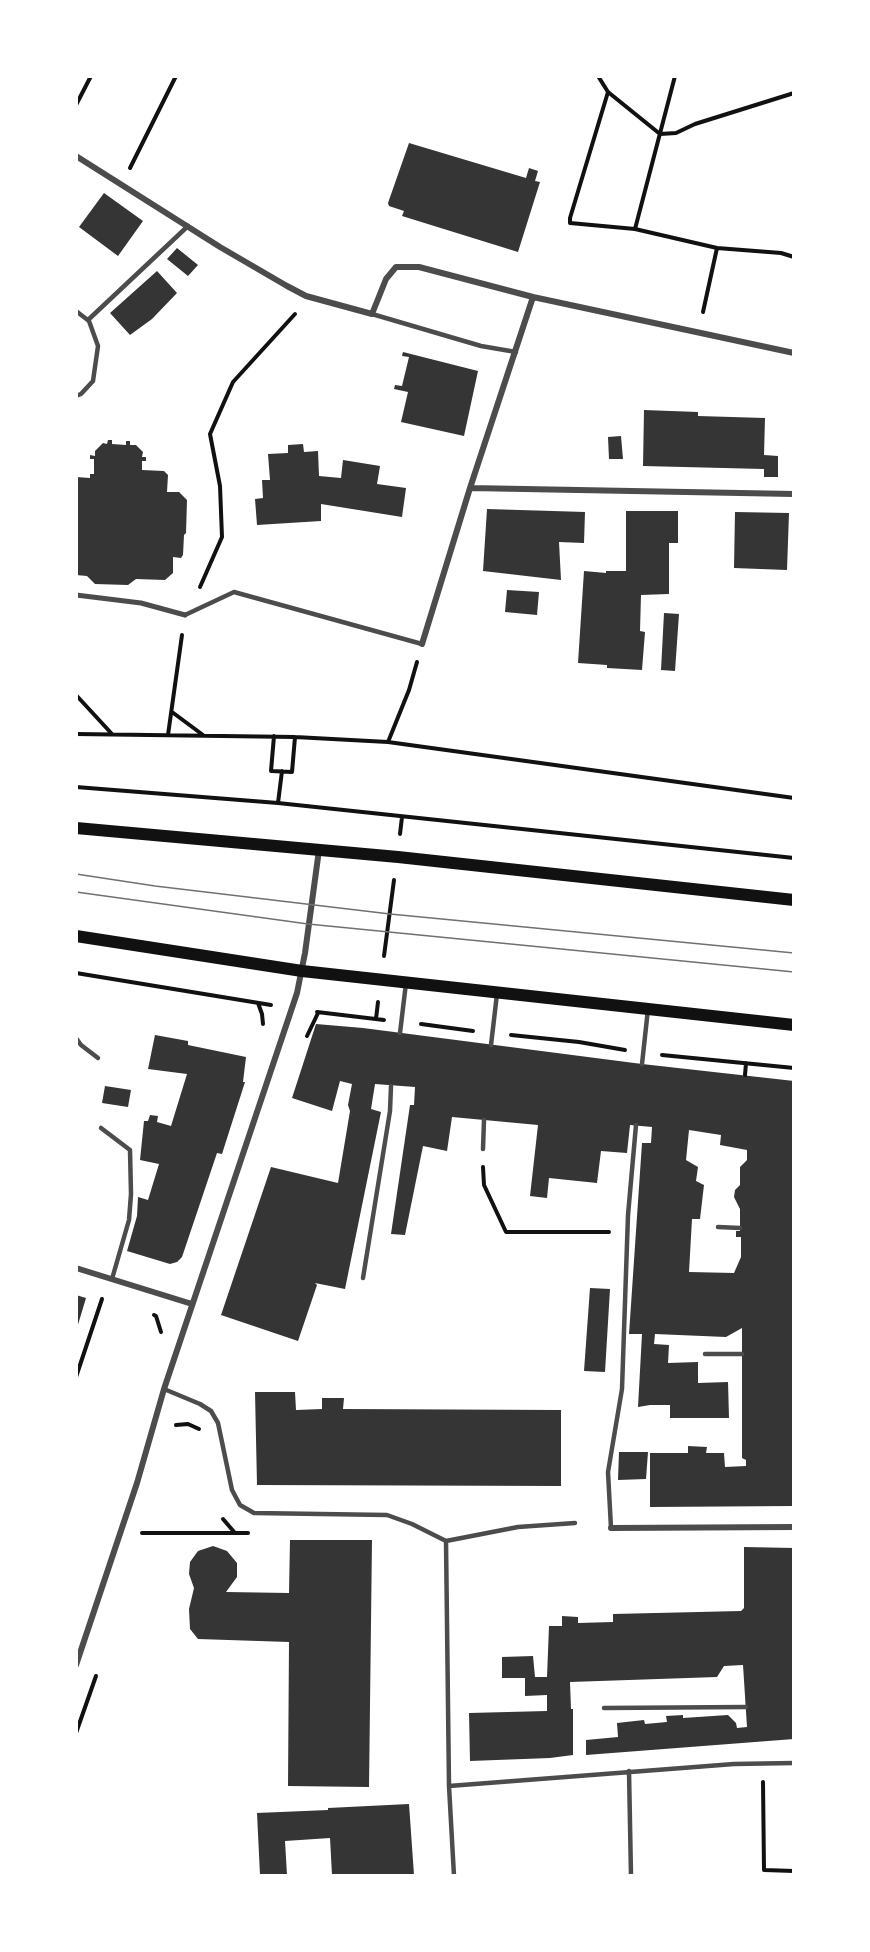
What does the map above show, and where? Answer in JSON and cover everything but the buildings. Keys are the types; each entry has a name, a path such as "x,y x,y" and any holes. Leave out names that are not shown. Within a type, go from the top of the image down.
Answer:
{"main road":[{"path":"76,828 319,849 794,900"},
{"path":"76,936 302,971 794,1025"}],"street":[{"path":"76,156 220,247 306,296 372,314 386,279 396,267 419,267 533,297 794,353"},
{"path":"422,644 470,488 533,297"},
{"path":"470,488 794,494"},
{"path":"76,595 141,603 185,615"},
{"path":"76,1665 137,1483 164,1389 297,993 319,849"},
{"path":"76,1268 192,1304"},
{"path":"610,1528 794,1527"}],"lane":[{"path":"88,320 188,226"},
{"path":"76,311 88,320 98,346 93,381 81,394 76,396"},
{"path":"372,314 481,346 516,352"},
{"path":"185,615 234,592 422,644"},
{"path":"400,1034 406,983"},
{"path":"491,1045 497,993"},
{"path":"642,1064 648,1009"},
{"path":"76,1038 81,1045 98,1058"},
{"path":"363,1278 392,1086"},
{"path":"483,1149 484,1120"},
{"path":"610,1528 608,1472 622,1389 628,1215 636,1125"},
{"path":"100,1128 130,1150 129,1220 112,1279"},
{"path":"718,1227 740,1228"},
{"path":"705,1354 742,1354"},
{"path":"164,1389 200,1404 211,1412 218,1423 232,1490 240,1505 254,1513 387,1515 412,1524 446,1541 518,1527 575,1523"},
{"path":"446,1541 449,1786 454,1875"},
{"path":"604,1708 746,1707"},
{"path":"449,1786 629,1771 794,1763"},
{"path":"629,1771 631,1875"}],"path":[{"path":"76,105 91,76"},
{"path":"122,185 176,76"},
{"path":"598,76 608,92 660,134 676,132 794,93"},
{"path":"635,229 675,76"},
{"path":"608,92 570,223 635,229 717,248 781,253 794,257"},
{"path":"705,303 717,248"},
{"path":"168,735 185,615 222,537 220,486 210,434 233,382 298,311"},
{"path":"388,742 416,665"},
{"path":"76,695 112,735"},
{"path":"172,712 204,735"},
{"path":"76,734 295,736 388,742 794,798"},
{"path":"274,736 271,771 292,772 295,736"},
{"path":"278,803 282,771"},
{"path":"76,787 278,803 794,858"},
{"path":"376,1019 402,817"},
{"path":"76,973 266,1005"},
{"path":"258,1004 263,1027"},
{"path":"310,1011 579,1042 643,1053 794,1068"},
{"path":"305,1043 318,1012"},
{"path":"745,1075 746,1063"},
{"path":"483,1149 484,1185 506,1232 611,1232"},
{"path":"92,1296 111,1301"},
{"path":"76,1377 102,1299"},
{"path":"147,1312 156,1316 161,1331 159,1342"},
{"path":"173,1436 185,1398"},
{"path":"146,1522 142,1533 205,1533"},
{"path":"76,1733 96,1675"},
{"path":"763,1763 764,1870 794,1871"}],"tram line":[{"path":"76,874 155,886 390,914 794,953"},
{"path":"76,892 308,924 794,972"}]}
